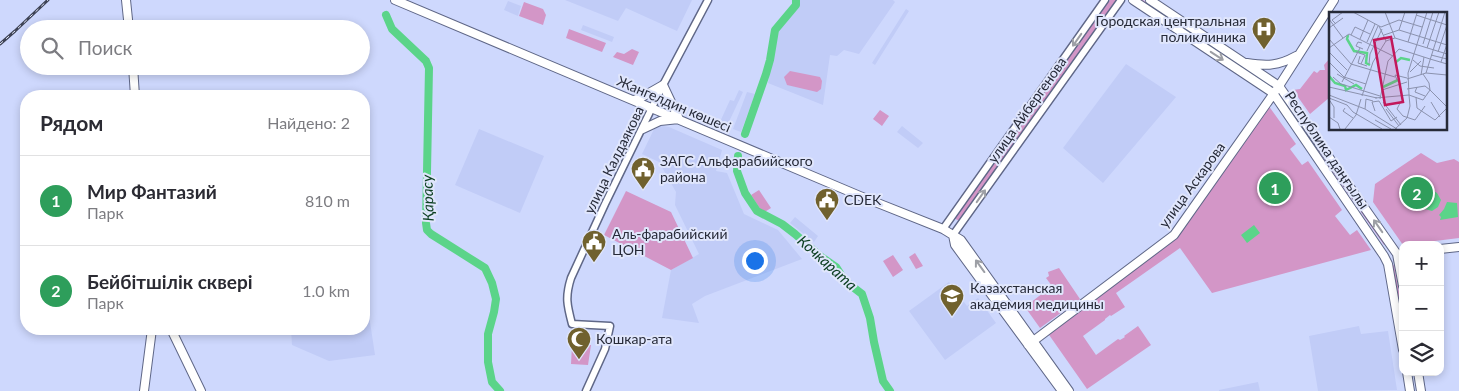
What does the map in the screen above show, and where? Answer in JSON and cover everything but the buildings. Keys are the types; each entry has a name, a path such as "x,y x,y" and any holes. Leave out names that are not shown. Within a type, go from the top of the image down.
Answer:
{"main road":[{"path":"126,0 128,20"},
{"name":"Жангелдин көшесі","path":"395,0 860,196 944,229 953,235"},
{"name":"Республика даңғылы","path":"1133,0 1274,93 1384,256 1388,264 1400,331"},
{"name":"Республика даңғылы","path":"1150,0 1279,86 1399,253"},
{"name":"улица Аскарова","path":"1031,343 1174,235 1279,86 1334,0"},
{"path":"1244,63 1278,64 1298,55"},
{"path":"134,75 135,90"},
{"path":"634,100 663,85 679,119 660,120 643,130"},
{"path":"953,235 955,245 1069,391"},
{"path":"1444,249 1459,247"},
{"path":"1384,256 1399,254"},
{"path":"144,391 151,335"},
{"path":"174,335 201,391"},
{"path":"1031,343 1062,391"},
{"path":"1407,376 1410,391"},
{"path":"1419,376 1421,391"}],"street":[{"name":"улица Калдаякова","path":"586,391 605,349 610,326 572,324 566,296 571,278 663,85 708,0"},
{"name":"улица Айбергенова","path":"944,229 1105,0"},
{"name":"улица Айбергенова","path":"953,235 1121,0"}],"shaded area":[{"path":"565,0 692,0 677,31 626,8 618,21"},
{"path":"799,0 893,0 895,2 859,54 844,50 837,56 830,55 823,105 768,83 777,32 799,7"},
{"path":"1110,0 1116,0 959,221 954,218 1047,87"},
{"path":"1138,0 1143,0 1268,82 1266,84"},
{"path":"508,1 521,6 518,16 504,10"},
{"path":"524,2 543,9 546,15 543,25 519,16"},
{"path":"906,9 909,11 875,65 872,63"},
{"path":"583,25 614,37 612,42 581,30"},
{"path":"569,29 606,43 602,52 566,38"},
{"path":"632,49 639,52 633,65 613,57 617,52 624,54"},
{"path":"1329,59 1329,98 1310,114 1293,90 1300,89 1314,71 1317,73 1320,70 1325,70 1324,65"},
{"path":"1126,64 1176,97 1103,183 1063,148"},
{"path":"790,71 820,77 822,81 821,89 817,92 787,85 784,77"},
{"path":"739,90 743,92 726,128 719,124 730,100 734,101"},
{"path":"747,92 755,94 741,132 733,129"},
{"path":"1286,100 1386,243 1384,245 1283,101"},
{"path":"1268,105 1296,144 1290,149 1302,165 1308,161 1342,210 1335,216 1350,235 1357,230 1371,250 1212,293 1180,248 1116,293 1125,307 1110,315 1083,336 1096,355 1118,339 1120,340 1125,337 1138,326 1151,345 1087,389 1047,332 1174,240"},
{"path":"880,110 889,116 882,126 873,119"},
{"path":"656,125 669,127 722,150 716,171 727,173 744,214 778,230 802,259 705,296 692,304 699,323 662,318 671,270 699,254 675,205 676,192 659,162 642,154"},
{"path":"902,126 923,143 918,148 897,132"},
{"path":"479,129 544,156 520,213 455,185"},
{"path":"1421,153 1437,163 1454,159 1459,162 1459,238 1435,241 1400,241 1373,202 1375,184"},
{"path":"759,190 771,208 763,213 751,195"},
{"path":"626,191 671,212 693,258 671,270 604,235"},
{"path":"1416,191 1422,196 1429,191 1437,193 1441,200 1438,207 1432,211 1425,209 1419,201 1413,198 1413,193"},
{"path":"1447,202 1457,203 1458,217 1440,220 1441,217 1439,215"},
{"path":"795,217 818,236 814,242 790,223"},
{"path":"1254,225 1260,233 1247,243 1241,235"},
{"path":"915,253 923,266 916,269 909,257"},
{"path":"893,255 903,270 893,277 883,261"},
{"path":"1394,265 1399,292 1399,307 1392,266"},
{"path":"1059,268 1080,299 1040,328 1025,307 1052,286 1046,278 1049,276 1048,272"},
{"name":"Казахстанская академия медицины","path":"949,282 967,306 978,298 996,323 945,360 909,311"},
{"path":"370,322 375,355 329,361 292,345 291,335 370,335"},
{"path":"1359,326 1361,334 1388,331 1397,390 1318,391 1309,336"},
{"path":"572,345 591,345 588,365 571,364"},
{"path":"1258,382 1260,391 1219,391 1219,390"}],"waterway":[{"name":"Кочкарата","path":"745,134 766,74 775,30 796,5 796,0"},
{"name":"Қарасу","path":"386,15 392,29 426,61 429,68 427,230 485,268 492,283 496,299 488,334 488,362 492,382 500,391"},
{"name":"Кочкарата","path":"738,156 737,171 745,193 757,211 782,224 795,234 836,267 845,281 862,294 870,318 883,381 890,391"}],"railway":[{"path":"27,20 48,0"},
{"path":"0,44 20,26"}],"place":[{"name":"Городская центральная поликлиника","path":"1264,50"},
{"name":"Мир Фантазий","path":"1275,188"},
{"name":"ЗАГС Альфарабийского района","path":"643,190"},
{"name":"Бейбітшілік сквері","path":"1417,193"},
{"name":"CDEK","path":"827,221"},
{"name":"Аль-фарабийский ЦОН","path":"594,263"},
{"name":"Казахстанская академия медицины","path":"952,317"},
{"name":"Кошкар-ата","path":"579,360"}]}
